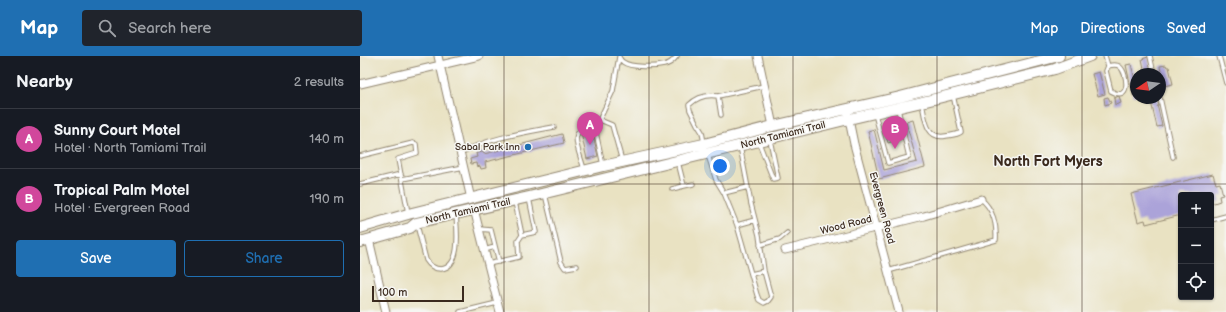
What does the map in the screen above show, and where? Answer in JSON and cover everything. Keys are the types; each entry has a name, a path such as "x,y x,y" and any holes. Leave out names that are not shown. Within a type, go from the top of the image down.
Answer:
{"main road":[{"name":"North Tamiami Trail","path":"360,228 408,214 482,202 496,196 501,192 603,166 704,144 773,126 848,114 875,113 922,102 1055,69 1090,56"},
{"name":"North Tamiami Trail","path":"364,240 410,228 416,223 456,213 473,204 514,201 759,142 848,114 1057,57"},
{"path":"1029,75 1033,68 1045,64 1057,57"},
{"path":"998,83 1020,72 1022,66"},
{"path":"650,168 652,163 656,160 671,154 676,150"},
{"path":"616,176 623,170 637,165 643,157"},
{"path":"437,218 442,213 464,205 473,204"}],"street":[{"path":"438,56 460,153 500,312"},
{"path":"360,84 479,56"},
{"path":"758,56 773,126"},
{"name":"Evergreen Road","path":"848,114 854,144 899,312"},
{"name":"Wood Road","path":"785,250 924,216 981,200"},
{"path":"364,240 386,312"}],"lane":[{"path":"619,57 623,62 630,65 647,66 665,65 673,61 678,56"},
{"path":"1104,56 1108,66 1106,71 1111,91 1116,94 1125,91 1127,86 1123,70 1119,66 1108,66"},
{"path":"1150,56 1153,68"},
{"path":"1219,56 1226,83"},
{"path":"594,128 600,120 613,91 619,57"},
{"path":"704,144 702,132 690,110 689,105 694,100 704,96 718,96 764,86"},
{"path":"922,102 925,120 932,134 943,137 958,134 961,132 953,94"},
{"path":"718,96 721,115"},
{"path":"1161,104 1173,156"},
{"path":"875,113 888,163 909,157 898,107"},
{"path":"600,120 612,125 622,162"},
{"path":"460,153 478,144 554,128"},
{"path":"594,128 603,166"},
{"path":"585,171 576,145 576,135 581,129 594,128"},
{"path":"759,142 773,179 778,178 770,139"},
{"path":"360,156 413,143 416,144 417,153 398,159 408,214"},
{"path":"708,154 716,180 724,194 737,225 757,295 759,300 764,303 771,297 764,271 740,146"},
{"path":"678,161 684,186"},
{"path":"360,184 464,166"},
{"path":"672,189 693,184"},
{"path":"724,194 748,187"},
{"path":"545,193 561,262 565,268 577,266"},
{"path":"488,264 520,257 518,241 522,235 536,232 529,197"},
{"path":"888,270 996,240 996,232 992,214 987,204 981,200"},
{"path":"514,201 522,235"},
{"path":"416,223 428,264 438,269 442,269 451,264 456,254 456,213"},
{"path":"1214,219 1226,216"},
{"path":"737,225 755,220"},
{"path":"479,230 491,230 499,262"},
{"path":"760,245 780,239 787,232"},
{"path":"484,250 495,247"},
{"path":"751,274 764,271"},
{"path":"460,312 497,303"}],"building":[{"path":"1148,57 1151,68 1144,68 1142,59"},
{"path":"1131,64 1132,68 1130,68 1130,83 1126,65"},
{"path":"1166,65 1169,67 1173,84 1166,86 1166,68 1160,68 1160,66"},
{"path":"1099,72 1105,94 1098,96 1092,74"},
{"path":"1119,96 1121,103 1115,105 1114,98"},
{"path":"1108,97 1111,103 1105,105 1104,98"},
{"path":"1151,104 1158,104 1159,106 1157,106 1162,126 1157,127"},
{"path":"913,120 925,167 879,179 868,131 874,129 884,170 917,162 906,122"},
{"path":"895,125 898,134 892,136 894,141 888,143 886,127"},
{"path":"592,131 598,156 587,159 581,133"},
{"name":"Sabal Park Inn","path":"562,134 564,143 485,162 486,168 481,169 480,166 477,167 476,163 471,164 470,159 477,157 476,153 483,152 484,154"},
{"path":"1213,174 1216,184 1220,183 1223,195 1219,196 1220,201 1214,203 1214,192 1178,192 1178,216 1146,224 1145,220 1138,222 1131,194"}],"place":[{"name":"Sunny Court Motel","path":"590,145"},
{"name":"Sabal Park Inn","path":"528,147"},
{"name":"Tropical Palm Motel","path":"895,149"}],"district":[{"name":"North Fort Myers","path":"1048,161"}]}
